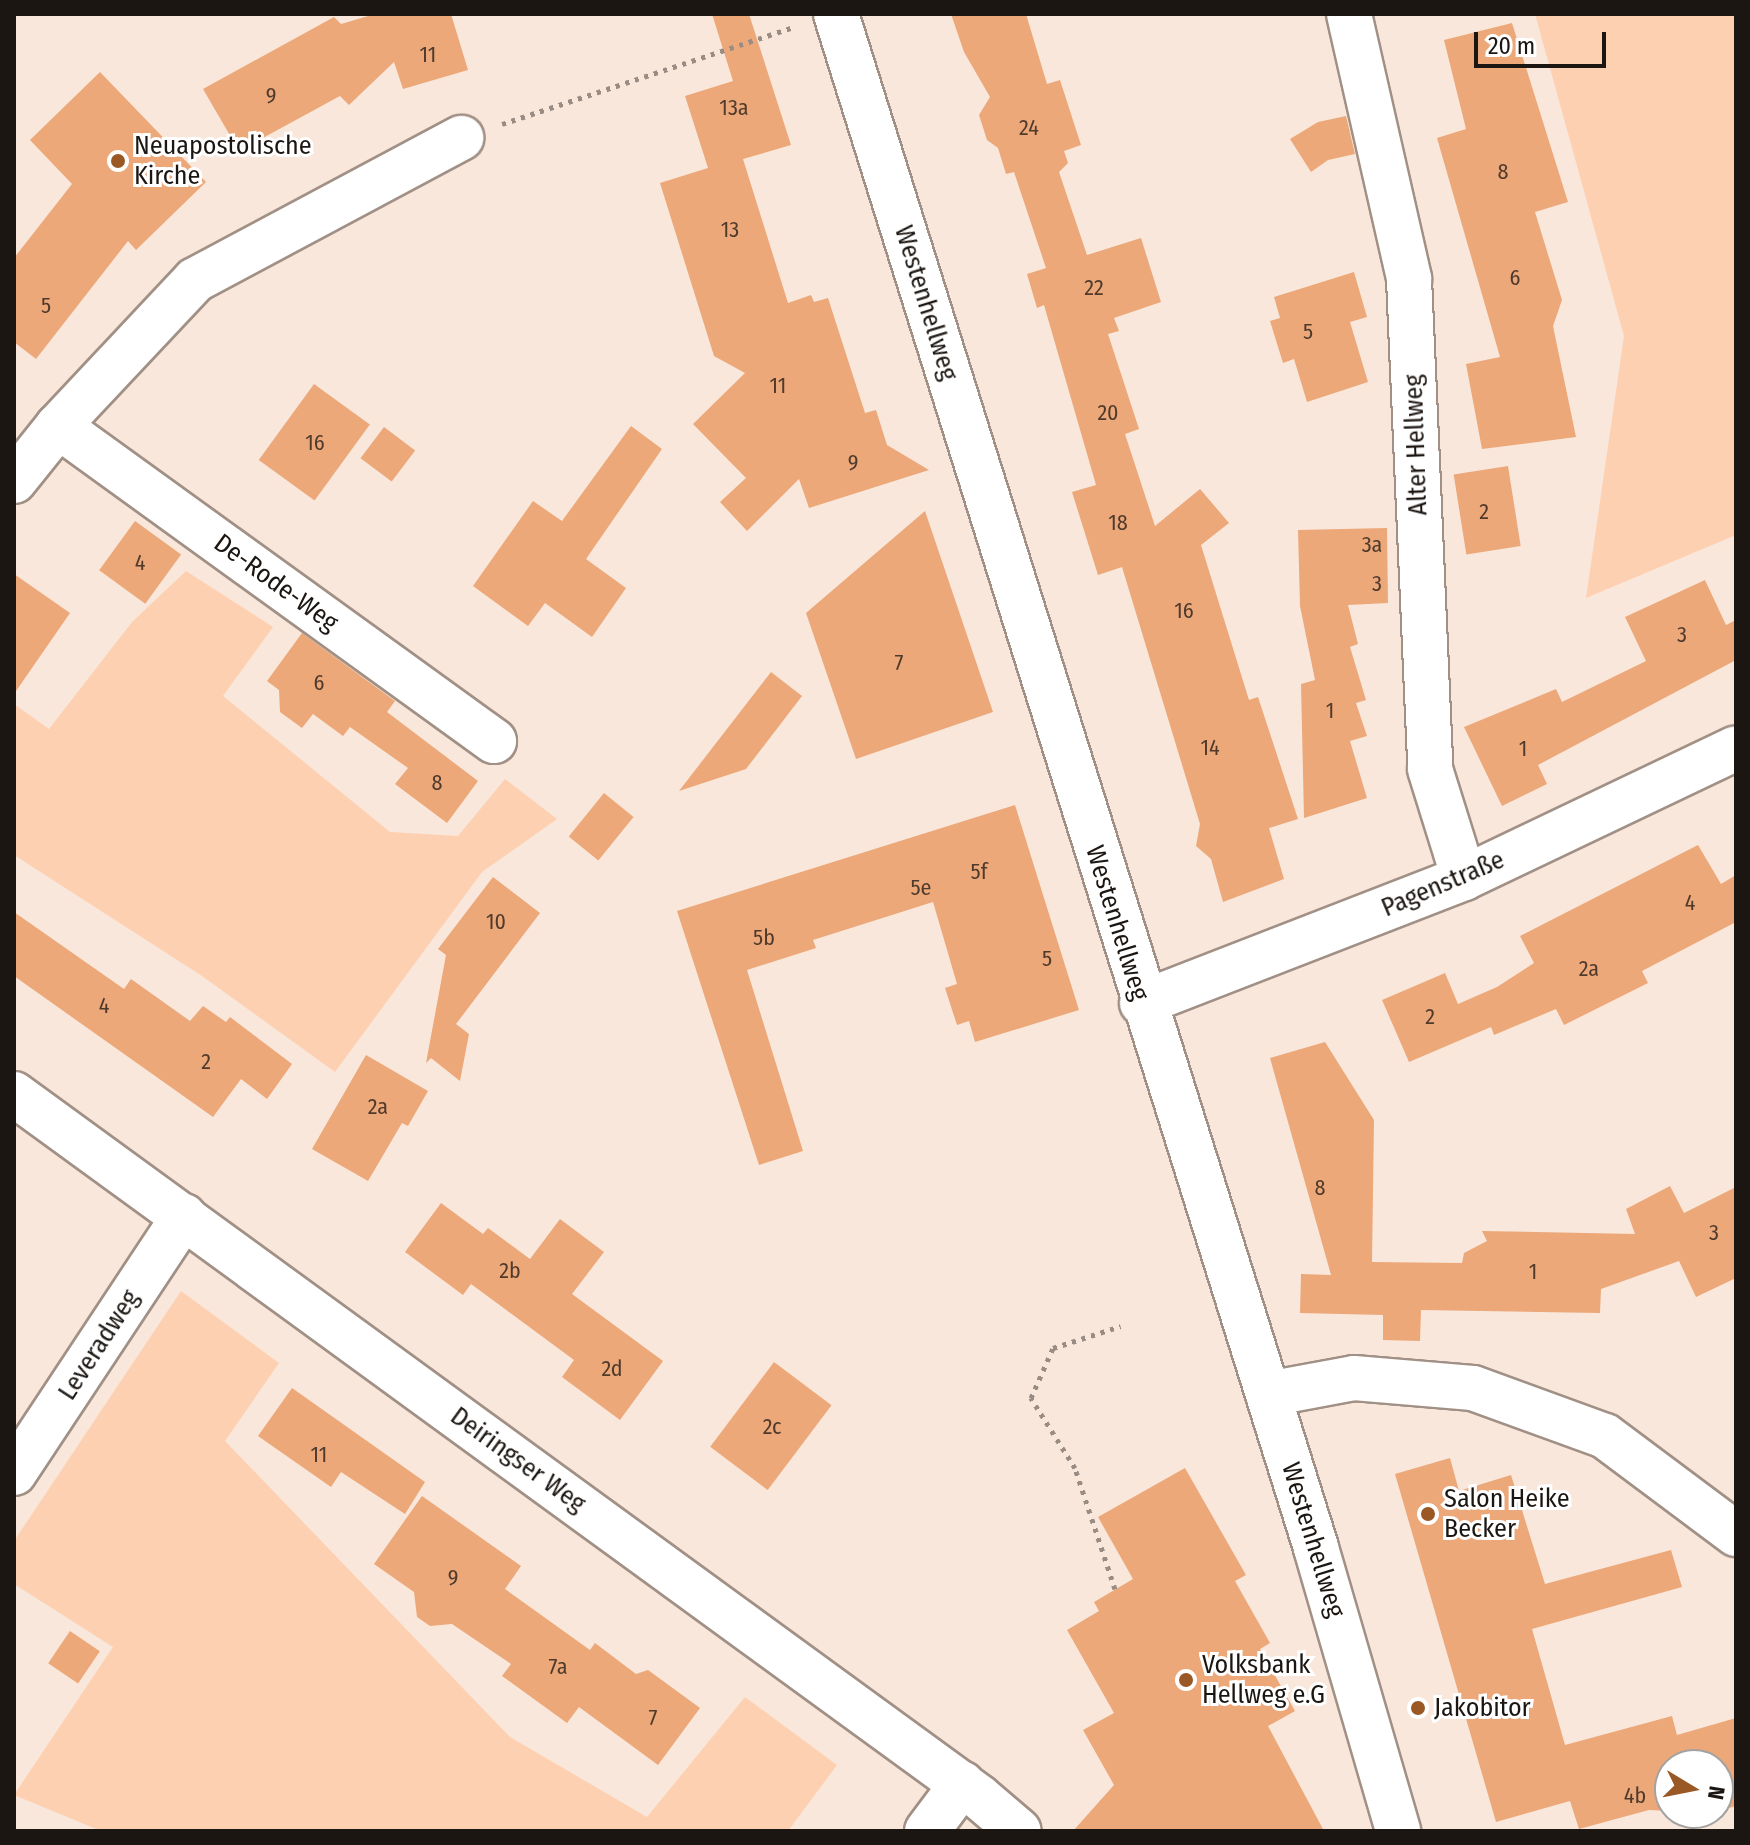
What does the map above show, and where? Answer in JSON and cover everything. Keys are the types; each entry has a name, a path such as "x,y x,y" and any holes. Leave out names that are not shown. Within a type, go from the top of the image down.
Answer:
{"street":[{"name":"Alter Hellweg","path":"1349,14 1409,279 1430,769 1464,878"},
{"name":"Westenhellweg","path":"819,19 1268,1394 1398,1831"},
{"path":"14,481 58,426 195,280 461,138"},
{"name":"De-Rode-Weg","path":"58,426 494,741"},
{"name":"Pagenstraße","path":"1142,1003 1464,878 1736,748"},
{"name":"Deiringser Weg","path":"14,1094 962,1784 1019,1831"},
{"name":"Leveradweg","path":"14,1473 184,1216"},
{"path":"1268,1394 1354,1378 1473,1388 1605,1436 1736,1534"},
{"path":"927,1831 962,1784"}],"path":[{"path":"461,138 819,19"},
{"path":"1115,1589 1075,1468 1031,1398 1053,1348 1121,1326"}],"shaded area":[{"path":"1535,14 1736,14 1736,535 1586,598 1624,336"},
{"path":"186,571 273,627 223,696 390,832 458,836 505,779 557,819 482,872 335,1072 202,976 14,855 14,704 49,729 132,622"},
{"path":"181,1291 279,1363 225,1441 510,1737 647,1817 745,1697 837,1765 788,1831 101,1831 14,1795 113,1647 14,1584 14,1541"}],"building":[{"path":"375,14 451,14 468,70 403,89 394,62 349,105 340,96 239,151 203,89 334,17 341,24"},
{"path":"712,14 749,14 791,145 743,159 788,303 811,295 814,302 828,298 865,413 876,410 887,445 929,470 809,508 799,479 747,531 720,502 746,478 693,424 745,373 714,356 660,183 708,168 685,96 733,81"},
{"path":"951,14 1026,14 1047,84 1060,80 1081,145 1064,151 1068,163 1059,172 1087,255 1141,238 1161,302 1114,318 1119,331 1108,334 1139,429 1125,434 1155,526 1200,489 1229,523 1201,545 1249,700 1258,697 1298,819 1269,828 1284,879 1223,902 1211,859 1196,846 1200,824 1122,567 1098,575 1072,492 1096,485 1044,305 1037,308 1027,274 1046,268 1014,172 1006,174 998,148 987,140 979,115 990,97 964,52"},
{"path":"1512,23 1568,202 1535,212 1562,300 1553,326 1576,437 1482,449 1466,364 1500,357 1437,138 1466,129 1444,40"},
{"path":"100,72 206,182 136,250 128,241 36,359 14,342 14,258 72,184 30,140"},
{"path":"1346,116 1355,154 1328,160 1311,172 1290,139 1318,122"},
{"path":"1354,272 1367,317 1350,322 1368,382 1307,402 1294,359 1283,363 1270,321 1280,318 1274,297"},
{"path":"314,384 370,425 315,501 259,460"},
{"path":"631,426 662,449 586,559 626,588 592,637 545,603 528,626 473,586 533,501 562,521"},
{"path":"384,427 415,450 392,482 361,458"},
{"path":"1508,466 1521,546 1466,555 1454,475"},
{"path":"925,511 993,712 856,759 806,613"},
{"path":"135,521 181,555 145,604 99,570"},
{"path":"1387,528 1388,603 1348,605 1358,644 1350,647 1366,700 1356,703 1367,736 1350,741 1367,798 1304,818 1301,684 1315,680 1300,606 1298,530"},
{"path":"14,574 70,613 14,694"},
{"path":"1705,580 1726,625 1736,620 1736,660 1538,765 1547,784 1502,806 1464,727 1556,689 1562,702 1646,661 1625,617"},
{"path":"302,633 395,701 387,712 478,781 447,823 395,784 408,768 350,727 343,736 313,714 302,728 280,712 279,690 267,681"},
{"path":"771,672 802,696 746,769 679,791"},
{"path":"604,793 634,817 598,860 569,837"},
{"path":"1015,805 1079,1010 975,1042 969,1021 957,1025 945,988 957,984 933,902 813,940 816,948 747,970 803,1151 759,1165 677,911"},
{"path":"1698,845 1721,884 1736,875 1736,922 1642,971 1648,983 1564,1025 1556,1009 1494,1035 1491,1027 1409,1062 1382,1000 1445,973 1458,1004 1497,987 1534,963 1520,936"},
{"path":"493,877 540,913 456,1024 469,1034 460,1081 431,1058 426,1063 446,955 438,949"},
{"path":"14,912 124,989 131,979 190,1021 203,1006 226,1022 230,1017 292,1064 267,1099 241,1079 213,1117 14,976"},
{"path":"1325,1042 1374,1120 1372,1262 1462,1263 1464,1253 1487,1241 1482,1231 1635,1234 1626,1209 1670,1186 1684,1213 1736,1187 1736,1278 1696,1297 1679,1261 1601,1289 1600,1313 1421,1310 1420,1341 1383,1340 1383,1315 1300,1313 1301,1274 1331,1275 1270,1058"},
{"path":"366,1055 428,1091 408,1126 402,1123 368,1181 312,1149"},
{"path":"441,1203 483,1234 488,1228 530,1259 560,1219 604,1252 572,1294 663,1361 620,1420 562,1377 574,1360 471,1284 463,1295 405,1252"},
{"path":"774,1362 832,1405 768,1490 710,1447"},
{"path":"292,1388 425,1482 405,1514 341,1472 331,1487 258,1436"},
{"path":"1450,1458 1459,1491 1511,1475 1545,1584 1671,1550 1682,1587 1532,1629 1565,1745 1672,1716 1677,1735 1736,1718 1736,1806 1734,1749 1654,1749 1654,1810 1579,1829 1570,1801 1496,1822 1395,1474"},
{"name":"Volksbank Hellweg e.G","path":"1185,1468 1246,1575 1235,1581 1270,1643 1260,1649 1295,1711 1268,1726 1324,1831 1073,1831 1114,1785 1083,1730 1114,1713 1067,1630 1099,1611 1094,1602 1133,1579 1098,1517"},
{"path":"422,1496 521,1566 505,1589 590,1650 595,1643 636,1674 648,1670 700,1708 658,1765 579,1707 567,1723 502,1676 511,1664 452,1624 430,1626 417,1617 414,1592 374,1564"},
{"path":"70,1631 100,1651 78,1683 48,1663"}],"place":[{"name":"Neuapostolische Kirche","path":"118,161"},
{"name":"Salon Heike Becker","path":"1428,1514"},
{"name":"Volksbank Hellweg e.G","path":"1186,1680"},
{"name":"Jakobitor","path":"1418,1708"}]}
